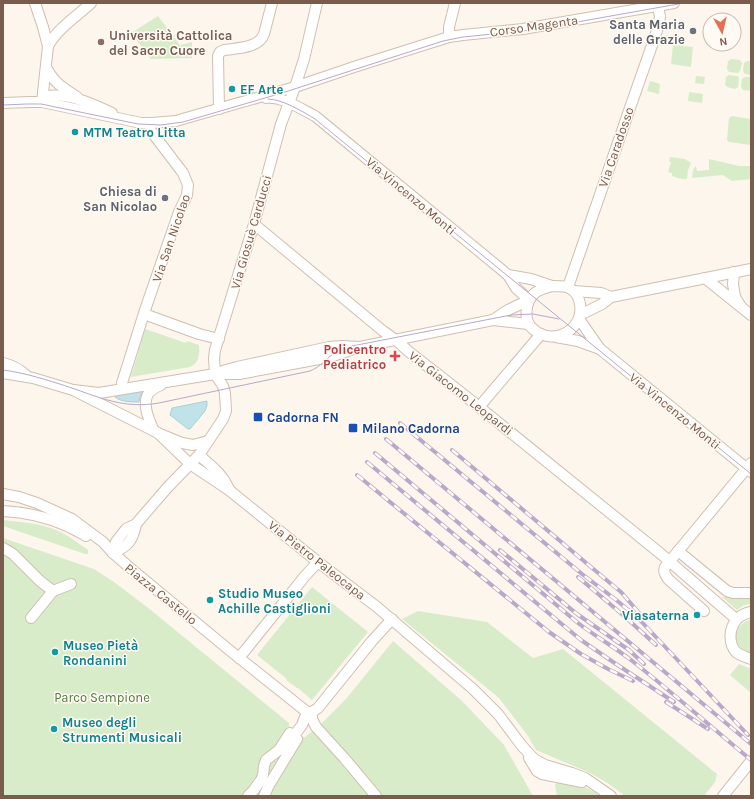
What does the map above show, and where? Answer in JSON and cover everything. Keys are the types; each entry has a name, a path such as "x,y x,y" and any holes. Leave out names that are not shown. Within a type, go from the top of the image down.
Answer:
{"street":[{"path":"35,3 48,46 42,102"},
{"path":"48,46 57,34 91,3"},
{"path":"219,109 218,56 220,52 224,50 254,45 259,42 263,38 272,3"},
{"path":"295,87 304,59 317,3"},
{"path":"449,37 449,27 455,3"},
{"name":"Corso Magenta","path":"255,99 449,37 534,28 674,3"},
{"name":"Via Caradosso","path":"571,289 631,105 657,31 660,17 658,6"},
{"name":"Corso Magenta","path":"295,87 310,75 315,73 390,49 396,53"},
{"path":"46,67 51,77 60,86 83,100 127,120"},
{"name":"Via Giosuè Carducci","path":"215,374 214,358 218,339 254,224 281,124 295,87"},
{"path":"42,102 48,96 52,95 83,100"},
{"name":"Via Vincenzo Monti","path":"255,99 270,97 277,98 315,116 508,275 516,288 529,300"},
{"path":"3,103 42,102 148,123 176,121 255,99"},
{"name":"Via San Nicolao","path":"144,314 179,212 187,195 188,185 183,173 151,131 148,123"},
{"name":"Via Giacomo Leopardi","path":"254,224 382,331 480,407 670,561 736,620"},
{"path":"611,296 602,304 580,317 574,327 563,334 550,337 541,334 531,328 528,324 526,314 529,300 534,293 552,286 601,293 611,296 751,269"},
{"path":"734,272 733,284 735,297 742,308"},
{"name":"Via Vincenzo Monti","path":"508,275 531,279 552,286"},
{"path":"705,278 751,315"},
{"path":"571,289 580,301 580,317"},
{"path":"492,320 529,300"},
{"path":"122,383 144,314 199,334 218,339"},
{"name":"Via Vincenzo Monti","path":"580,317 600,349"},
{"path":"156,432 147,416 146,405 149,393 154,388 163,384 215,374 238,367 329,347 360,347 492,320 528,324"},
{"path":"480,407 541,334"},
{"name":"Via Vincenzo Monti","path":"554,337 578,341 600,349 750,468"},
{"path":"3,363 9,364 18,369 28,377"},
{"path":"3,373 28,377 73,390 99,393 177,381"},
{"path":"3,511 41,517 66,526 90,538 113,553 124,548 134,535 136,524 198,455 219,425 226,412 225,389 215,374"},
{"path":"73,390 156,432 182,443 193,445 208,441"},
{"name":"Via Pietro Paleocapa","path":"156,432 190,464 229,490 318,562 392,619 473,689 498,714 522,746"},
{"path":"198,455 217,470 226,482 229,490"},
{"path":"704,611 668,579 665,574 664,567 750,468"},
{"name":"Piazza Castello","path":"3,494 37,503 72,519 103,542 113,553 239,658 309,712"},
{"path":"3,548 13,554 40,581 53,591"},
{"path":"678,552 727,591 733,593 751,593"},
{"path":"239,658 318,562"},
{"path":"31,618 53,591 71,584"},
{"path":"751,612 744,614 736,620 730,634 732,646 735,651 740,655 751,659"},
{"path":"309,712 315,711 318,708 367,647 392,619"},
{"path":"248,796 253,792 268,768 302,725 309,712"},
{"path":"309,712 316,727 345,759 373,796"},
{"path":"264,796 297,739 293,736"},
{"path":"522,746 534,759 545,765 572,772 585,778 611,796"},
{"path":"522,746 537,771 542,774 578,781 601,789"},
{"path":"722,796 751,761"},
{"path":"257,796 268,768"}],"green space":[{"path":"158,16 180,45 192,42 192,58 151,59 131,33"},
{"path":"673,45 693,47 691,67 671,64"},
{"path":"731,59 740,60 742,63 738,73 729,72 727,69 728,61"},
{"path":"751,61 751,75 745,74 743,71 744,63"},
{"path":"729,75 737,76 739,78 738,87 735,89 725,85 726,77"},
{"path":"696,76 705,77 704,84 695,83"},
{"path":"745,77 751,77 751,91 743,90 741,87 742,79"},
{"path":"650,81 660,84 659,94 647,91"},
{"path":"689,92 703,94 702,103 688,101"},
{"path":"732,116 751,119 751,145 729,142 727,140 729,118"},
{"path":"670,157 685,159 691,163 688,170 687,179 672,176 672,173 668,172 671,162 669,161"},
{"path":"709,159 739,166 751,166 751,179 732,181 723,175 692,178 693,170 696,166 697,171 709,170"},
{"path":"145,329 186,343 187,341 199,345 199,355 197,361 190,367 131,377"},
{"path":"3,520 37,524 56,530 88,550 88,554 3,526"},
{"name":"Parco Sempione","path":"3,538 94,569 114,582 147,607 289,723 290,733 297,739 305,737 322,723 346,699 393,641 462,701 504,745 533,796 3,796"},
{"path":"312,587 368,632 312,700 257,655"},
{"path":"722,597 751,597 751,604 744,605 737,610"},
{"path":"418,611 487,622 533,658 563,649 717,774 715,782 704,796 625,796 606,782 588,772 536,750 528,736 499,698 402,619"},
{"path":"751,619 751,653 739,646 736,641 736,636 740,626 744,622"},
{"path":"739,664 751,669 751,693 730,675"},
{"path":"558,782 585,787 600,796 557,796 555,785"}],"water":[{"path":"143,391 139,402 123,401 115,397 116,395"},
{"path":"207,401 205,411 190,429 170,415 172,408"}],"tram line":[{"path":"3,105 41,104 138,124 161,125 183,122 282,93 443,41 463,37 532,30 684,3"},
{"path":"268,99 286,103 315,119 751,474"},
{"path":"3,370 36,377 113,401 135,405 159,403 310,371 335,353 352,346 511,315 533,314 559,319"}],"railway":[{"path":"400,423 582,574 638,618 748,735"},
{"path":"386,439 751,744"},
{"path":"452,450 621,592 640,614"},
{"path":"375,453 578,623 631,660 751,760"},
{"path":"367,462 581,640 674,702"},
{"path":"357,475 549,632 581,654 633,681"},
{"path":"500,550 577,614 629,650 644,664"},
{"path":"578,577 656,645"},
{"path":"666,702 708,729"}],"place":[{"name":"Santa Maria delle Grazie","path":"693,31"},
{"name":"Università Cattolica del Sacro Cuore","path":"101,42"},
{"name":"EF Arte","path":"232,89"},
{"name":"MTM Teatro Litta","path":"75,132"},
{"name":"Chiesa di San Nicolao","path":"165,198"},
{"name":"Policentro Pediatrico","path":"395,356"},
{"name":"Cadorna FN","path":"258,417"},
{"name":"Milano Cadorna","path":"353,428"},
{"name":"Studio Museo Achille Castiglioni","path":"210,600"},
{"name":"Viasaterna","path":"697,615"},
{"name":"Museo Pietà Rondanini","path":"55,652"},
{"name":"Museo degli Strumenti Musicali","path":"54,729"}]}
